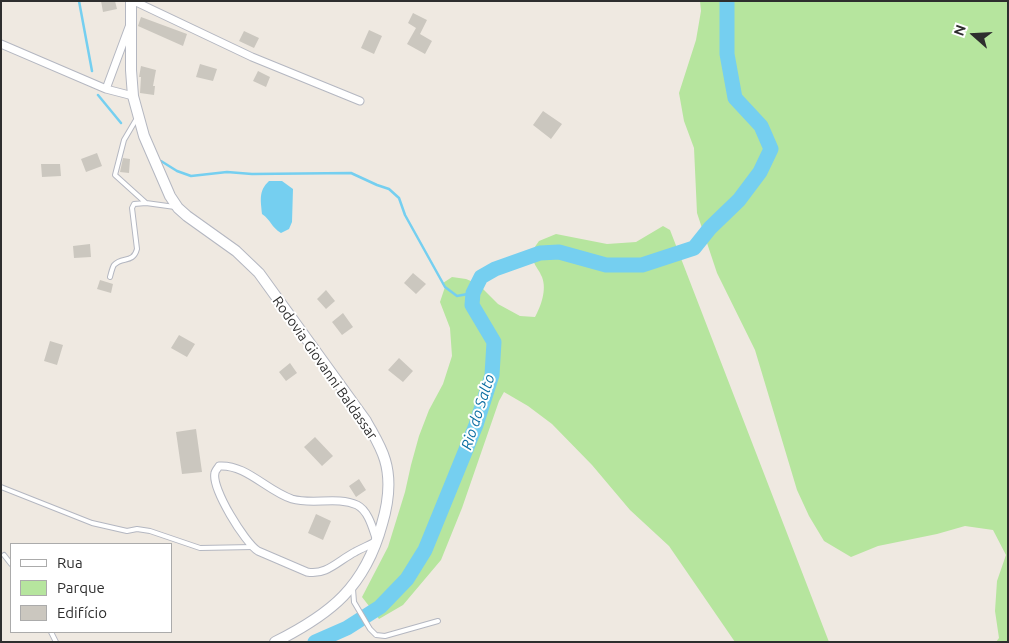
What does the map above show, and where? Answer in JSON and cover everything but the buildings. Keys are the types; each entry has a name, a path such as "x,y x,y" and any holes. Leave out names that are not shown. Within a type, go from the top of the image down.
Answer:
{"street":[{"name":"Rodovia Giovanni Baldassar","path":"133,1 131,22 133,96 154,161 170,196 178,208 199,226 236,251 259,273 366,422 378,442 385,460 388,482 387,503 377,541 369,561 353,586 325,611 275,642"},
{"path":"133,1 252,57 360,101"},
{"path":"106,88 131,22"},
{"path":"1,44 106,88 133,96"},
{"path":"219,466 228,466 242,471 274,491 293,499 343,501 357,505 367,516 377,541 356,551 329,569 315,574 253,547 236,524 219,492 214,479 215,472 219,466"}],"lane":[{"path":"138,116 124,140 114,175 146,202"},
{"path":"110,277 115,265 120,261 131,259 136,254 132,208 134,204 146,202 178,208"},
{"path":"1,487 92,523 127,531 137,529 156,532 200,548 253,547"},
{"path":"4,555 10,563"},
{"path":"353,586 354,602 370,629 376,635 385,636 438,621"}],"green space":[{"path":"700,1 1008,1 1008,642 996,642 999,638 995,611 997,581 1006,555 993,530 965,526 937,534 878,546 851,557 824,541 809,516 797,490 755,350 717,273 697,213 694,148 684,121 679,93 696,40 701,11"},
{"path":"663,226 670,230 829,642 735,642 669,546 630,510 592,465 552,424 528,406 504,392 499,401 462,508 441,560 403,605 379,619 362,597 388,547 405,492 419,436 429,410 443,384 452,356 450,328 440,302 445,287 443,283 452,277 466,279 478,284 498,304 520,316 535,317 544,292 542,277 534,263 532,251 539,241 556,234 607,244 636,242"}],"water":[{"path":"269,181 282,181 293,189 292,222 289,229 281,233 262,214 262,192"}],"waterway":[{"path":"79,1 92,71"},
{"name":"Rio do Salto","path":"315,642 347,628 380,607 407,579 425,550 476,425 492,375 494,342 472,305 473,293 481,277 495,269 540,253 559,252 606,265 642,265 694,248 710,228 739,200 760,172 771,149 761,126 735,98 727,54 727,1"},
{"path":"98,95 121,123"},
{"path":"161,161 177,171 191,176 227,172 252,174 351,173 389,189 399,198 405,215 445,287 457,296 473,293"}]}
